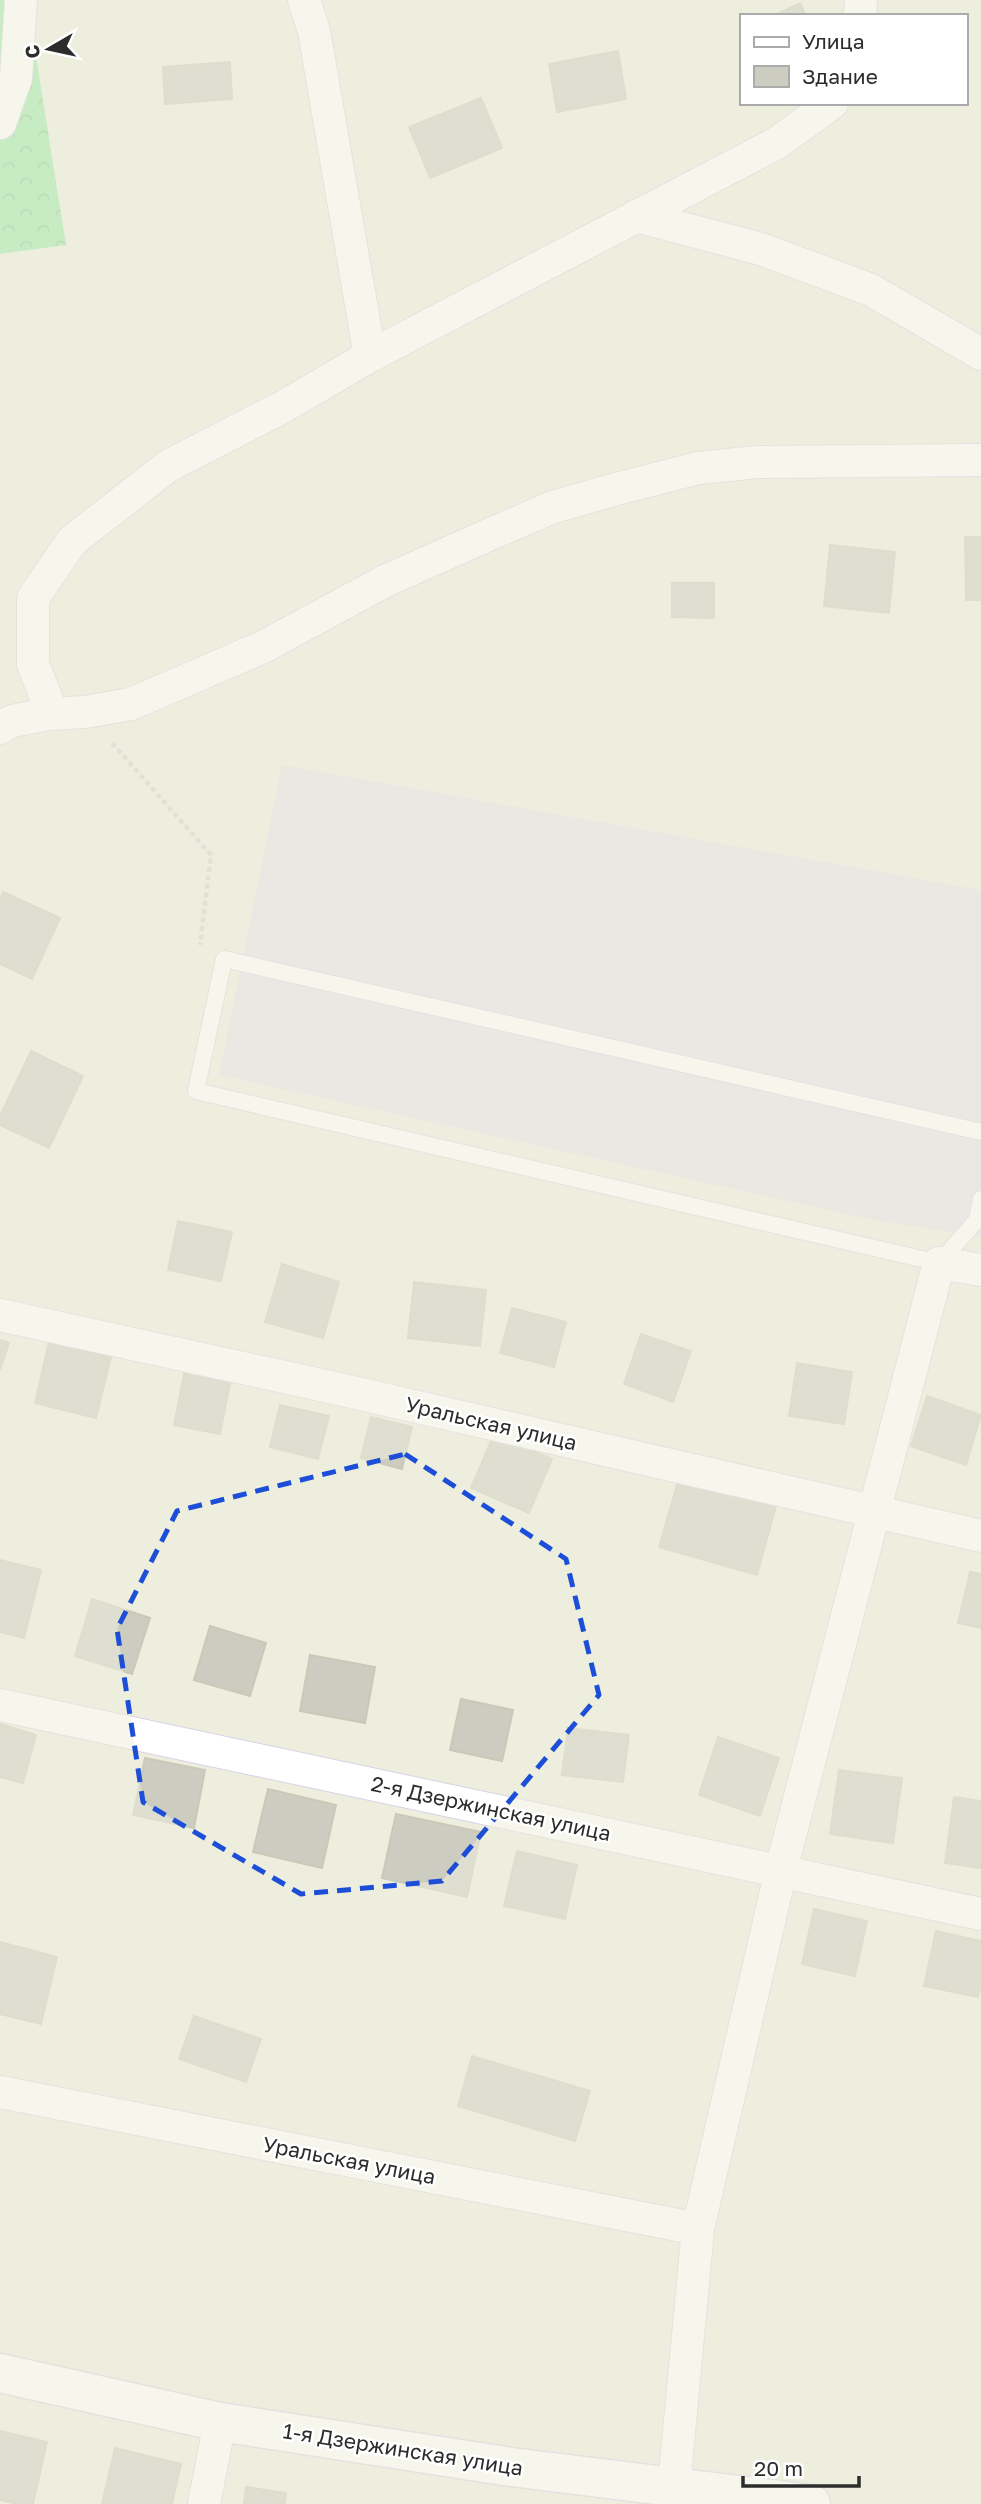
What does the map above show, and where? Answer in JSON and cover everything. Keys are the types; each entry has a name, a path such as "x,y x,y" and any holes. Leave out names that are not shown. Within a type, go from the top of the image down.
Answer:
{"street":[{"path":"0,122 16,78 21,0"},
{"path":"304,0 314,31 370,356"},
{"path":"49,714 47,700 33,664 33,598 72,541 168,466 281,408 370,356 777,143 828,105"},
{"path":"636,216 761,249 871,290 981,354"},
{"path":"0,728 12,721 49,714 85,712 131,704 263,647 385,581 553,507 609,491 698,468 757,462 981,460"},
{"path":"674,2486 698,2229 782,1870 939,1263 981,1270"},
{"name":"Уральская улица","path":"0,1315 339,1389 981,1536"},
{"name":"2-я Дзержинская улица","path":"0,1705 981,1914"},
{"name":"Уральская улица","path":"0,2092 698,2229"},
{"name":"1-я Дзержинская улица","path":"0,2373 220,2422 511,2467 811,2504"},
{"path":"204,2504 220,2422"}],"lane":[{"path":"981,1132 224,958 196,1091 939,1263 977,1220 981,1199"}],"path":[{"path":"85,712 211,855 199,951"}],"highlighted area":[{"path":"405,1454 566,1559 599,1695 442,1881 301,1894 143,1802 117,1629 177,1511"}],"shaded area":[{"path":"282,765 981,890 981,1237 878,1221 219,1075"}],"green space":[{"path":"0,0 27,0 66,245 0,254"}],"building":[{"path":"800,3 805,14 777,14"},
{"path":"618,51 626,99 557,112 549,64"},
{"path":"230,62 232,99 165,104 163,67"},
{"path":"481,98 502,148 430,178 409,127"},
{"path":"965,537 981,537 981,600 966,600"},
{"path":"830,545 895,552 889,613 824,606"},
{"path":"672,583 714,583 714,618 672,617"},
{"path":"3,892 60,918 32,979 0,964 0,899"},
{"path":"31,1051 83,1076 49,1148 0,1125 0,1116"},
{"path":"178,1221 232,1232 221,1281 168,1270"},
{"path":"282,1264 339,1282 323,1338 265,1322"},
{"path":"414,1282 486,1290 480,1346 408,1338"},
{"path":"512,1308 566,1322 554,1367 500,1353"},
{"path":"641,1334 691,1351 673,1402 624,1384"},
{"path":"0,1340 9,1343 0,1370"},
{"path":"49,1342 111,1357 96,1418 35,1403"},
{"path":"797,1363 852,1372 844,1424 789,1416"},
{"path":"185,1369 231,1378 220,1434 174,1425"},
{"path":"927,1396 981,1415 966,1465 911,1446"},
{"path":"280,1405 329,1416 318,1459 270,1447"},
{"path":"371,1417 412,1427 402,1469 361,1458"},
{"path":"494,1434 552,1459 529,1513 471,1488"},
{"path":"679,1478 776,1506 757,1575 659,1547"},
{"path":"0,1560 41,1570 24,1638 0,1632"},
{"path":"970,1572 981,1574 981,1628 958,1623"},
{"path":"92,1599 150,1618 132,1674 75,1656"},
{"path":"210,1626 266,1643 250,1696 194,1680"},
{"path":"310,1655 375,1667 365,1723 300,1711"},
{"path":"461,1699 513,1710 502,1761 450,1750"},
{"path":"0,1724 36,1735 23,1783 0,1777"},
{"path":"568,1728 629,1735 623,1782 562,1775"},
{"path":"718,1737 779,1758 760,1816 699,1795"},
{"path":"145,1758 205,1770 194,1828 133,1815"},
{"path":"839,1770 902,1778 893,1843 830,1834"},
{"path":"268,1789 336,1805 322,1868 253,1852"},
{"path":"954,1797 981,1801 981,1868 945,1863"},
{"path":"396,1814 481,1832 467,1897 382,1878"},
{"path":"517,1851 577,1865 565,1919 504,1906"},
{"path":"814,1909 867,1921 855,1976 802,1964"},
{"path":"936,1931 981,1941 981,1984 978,1997 924,1986"},
{"path":"0,1942 57,1957 41,2024 0,2014"},
{"path":"194,2016 261,2039 246,2082 179,2059"},
{"path":"472,2056 590,2091 575,2141 458,2106"},
{"path":"0,2431 47,2442 33,2504 0,2500"},
{"path":"115,2448 181,2464 172,2504 102,2504"},
{"path":"246,2487 286,2493 285,2504 244,2504"}]}
